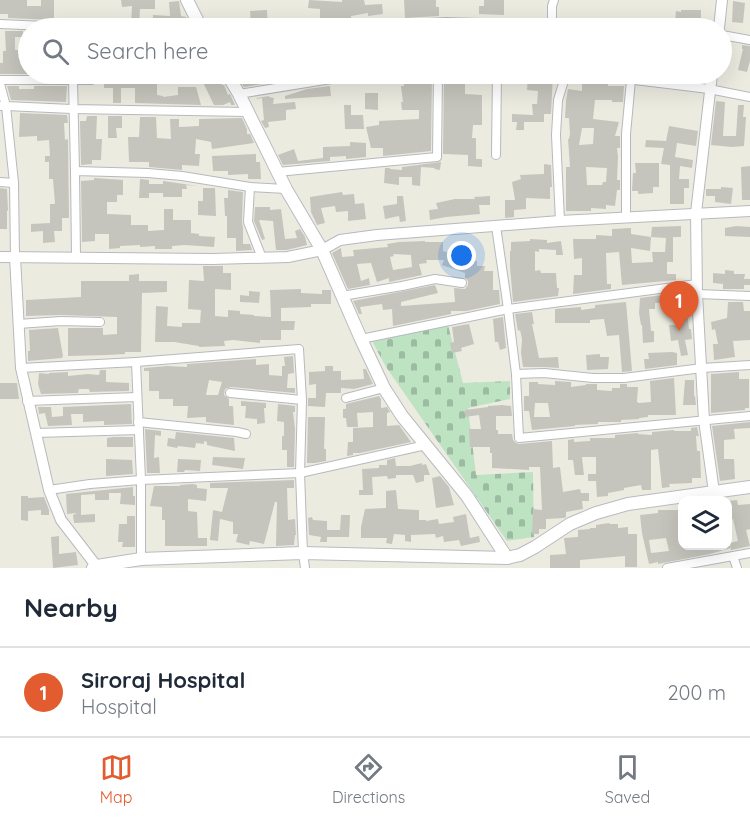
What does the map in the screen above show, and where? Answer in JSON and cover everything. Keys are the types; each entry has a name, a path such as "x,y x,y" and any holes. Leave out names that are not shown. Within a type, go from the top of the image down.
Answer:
{"main road":[{"path":"187,0 196,18"},
{"path":"232,84 286,189 322,250 384,388 402,416 467,496 509,563"},
{"path":"96,567 141,559 303,553 509,563 570,524 596,513 628,504 750,487"}],"street":[{"path":"552,18 554,0"},
{"path":"720,18 722,0"},
{"path":"0,24 18,25"},
{"path":"732,37 750,40"},
{"path":"0,80 18,80"},
{"path":"0,84 14,183 18,324 21,368 27,401 60,520 96,567"},
{"path":"73,84 76,257"},
{"path":"238,94 300,84"},
{"path":"278,172 437,157 438,84"},
{"path":"496,155 497,84"},
{"path":"560,221 556,135 558,100 563,84"},
{"path":"626,218 626,134 631,84"},
{"path":"666,84 750,97"},
{"path":"711,84 696,213 697,289 704,420 714,492"},
{"path":"3,106 247,112"},
{"path":"75,171 148,173 250,187 286,189"},
{"path":"0,182 14,183"},
{"path":"250,187 248,222 262,258"},
{"path":"0,257 212,259 288,257 322,250 340,240 377,236 560,221 750,211"},
{"path":"496,226 516,374 519,438 750,416"},
{"path":"342,296 435,279 462,283"},
{"path":"361,339 508,309 697,289 750,297"},
{"path":"18,324 61,321 100,322"},
{"path":"21,368 136,362 299,349 302,400 300,473 305,568"},
{"path":"136,362 141,480 141,559"},
{"path":"516,374 544,373 593,378 624,378 750,364"},
{"path":"346,398 384,388"},
{"path":"230,393 302,400"},
{"path":"27,401 137,397"},
{"path":"36,433 138,426 246,434"},
{"path":"50,490 141,480 300,473 426,445"},
{"path":"668,568 750,553"},
{"path":"733,556 737,568"}],"green space":[{"path":"448,325 463,383 510,381 510,399 468,408 476,475 533,472 534,537 507,541 386,367 372,341"}],"building":[{"path":"0,0 27,0 27,6 41,6 41,0 54,0 54,18 8,18 8,14 0,14"},
{"path":"121,0 155,0 155,9 140,9 139,18 131,18 132,6 122,7"},
{"path":"309,0 342,2 342,0 364,0 365,5 382,4 383,14 368,16 368,13 351,16 351,18 320,18 320,9 308,8"},
{"path":"404,0 436,0 439,16 405,18"},
{"path":"484,0 504,0 504,15 479,14 479,6 484,6"},
{"path":"179,1 181,16 187,18 153,18 153,15 170,16 169,2"},
{"path":"733,1 745,3 743,23 732,22"},
{"path":"267,10 267,18 250,18 250,11"},
{"path":"681,10 701,10 701,18 675,18 676,11 681,12"},
{"path":"5,31 18,31 18,37 15,37 15,50 18,50 18,74 0,74 3,51 6,51"},
{"path":"742,45 750,46 747,72 738,70"},
{"path":"104,84 157,84 157,95 163,97 178,95 178,87 196,87 201,105 135,103 135,88 121,88 121,103 113,103 113,88 104,88"},
{"path":"204,84 224,85 235,105 231,105 230,102 214,105"},
{"path":"242,84 262,84 244,87"},
{"path":"404,84 432,84 431,151 383,156 383,148 371,148 366,127 379,125 379,121 419,119 419,110 402,110 401,86"},
{"path":"444,84 465,84 465,94 482,95 482,125 473,125 472,138 476,138 476,159 482,159 482,167 468,166 468,155 443,154"},
{"path":"527,84 552,84 551,114 544,114 544,122 524,122 524,130 516,130 517,122 512,122 512,114 533,115 532,104 537,104 538,91 527,90"},
{"path":"582,84 624,86 623,102 595,100 593,119 619,122 615,136 620,136 620,148 617,148 617,180 620,180 620,190 617,190 615,206 606,205 606,209 591,208 591,211 566,211 566,167 570,167 569,118 565,118 568,89 582,91","holes":["582,128 594,128 593,144 579,145","586,167 607,168 606,182 602,185 587,185"]},
{"path":"7,86 34,89 34,86 67,86 66,102 11,100"},
{"path":"330,86 331,96 285,99 285,96 307,89"},
{"path":"365,93 378,93 378,110 365,109"},
{"path":"269,96 274,98 273,104 295,102 296,109 286,110 286,120 268,122 269,127 265,128 261,121 264,120 262,98 257,98"},
{"path":"716,101 725,102 723,136 736,136 738,105 744,105 743,117 746,117 744,146 711,145"},
{"path":"344,105 351,105 351,115 363,115 364,129 345,129"},
{"path":"20,113 67,115 68,123 64,123 65,140 68,139 69,218 62,218 62,231 54,231 55,242 43,243 43,231 31,232 31,224 50,223 50,204 55,204 53,179 49,179 49,162 45,162 45,156 50,156 49,140 37,141 37,136 19,137"},
{"path":"87,116 97,116 96,139 102,139 101,160 92,160 92,164 81,165 80,121 86,121"},
{"path":"108,116 122,116 122,128 116,128 117,138 108,138"},
{"path":"140,117 156,117 157,138 171,139 170,119 179,119 179,127 199,126 199,119 242,118 247,134 250,134 254,143 212,149 211,142 196,139 195,154 200,154 199,166 182,165 182,170 149,167 149,162 129,162 128,137 139,137"},
{"path":"669,126 698,131 696,146 677,143 675,157 693,160 692,168 680,166 679,179 689,179 689,188 684,188 684,204 670,204 670,165 661,164 664,148 645,147 646,140 666,141"},
{"path":"350,142 366,143 366,157 346,159 346,156 330,157 330,161 283,165 278,155 294,149 298,161 323,158 323,147 350,146"},
{"path":"256,154 256,162 260,162 261,179 248,179 248,174 228,175 228,171 213,171 212,156"},
{"path":"441,162 440,170 421,167 420,186 412,185 412,177 399,177 399,185 384,183 385,168 402,170 402,167"},
{"path":"635,163 659,163 659,187 653,187 653,193 638,194 638,191 632,191 633,173 636,173"},
{"path":"544,164 551,165 550,199 526,198 526,209 514,210 514,217 505,218 505,200 515,200 512,182 521,179 520,175 544,174"},
{"path":"750,166 750,200 742,200 741,167"},
{"path":"94,178 123,180 123,195 117,195 117,202 107,202 107,214 131,215 131,225 148,225 148,231 164,230 164,209 173,209 173,220 191,220 191,233 215,237 214,247 185,245 172,246 172,249 155,249 155,246 140,247 140,245 109,249 109,234 95,234 95,241 82,242 81,181 94,180"},
{"path":"140,179 149,180 149,184 163,184 163,181 198,186 186,185 187,189 182,189 182,197 163,197 163,193 149,193 149,198 139,198"},
{"path":"721,187 733,188 731,204 715,202 715,196 706,196 706,189 721,189"},
{"path":"0,188 7,189 7,229 0,229"},
{"path":"203,188 215,188 216,216 198,215 198,201 203,201"},
{"path":"228,190 243,192 243,244 250,244 252,250 236,251 236,238 227,238 224,198 228,198"},
{"path":"342,192 343,195 354,194 355,204 364,203 366,219 348,221 348,211 336,212 335,206 321,208 325,223 317,225 311,212 310,197"},
{"path":"397,196 403,196 406,221 400,222 399,216 385,219 383,206 397,204"},
{"path":"490,196 490,205 479,205 480,214 430,220 429,210 438,209 436,203"},
{"path":"255,207 270,207 270,210 281,209 285,239 297,238 295,231 300,229 307,245 276,250 273,221 259,220 265,239 262,240 254,221"},
{"path":"681,226 681,237 673,237 673,262 667,262 667,274 676,274 676,280 622,285 619,252 606,253 607,284 611,284 611,289 573,294 574,275 582,275 582,258 574,259 573,239 596,239 596,235 612,236 612,229 631,228 631,234 651,237 652,227","holes":["651,237 666,238 665,252 652,252 653,262 632,263 631,248 650,251"]},
{"path":"750,227 750,237 725,236 725,228"},
{"path":"530,239 547,240 547,243 561,241 563,255 556,255 556,250 539,249 539,252 535,251 535,271 556,273 558,296 513,302 510,267 511,242 530,241"},
{"path":"443,242 443,251 462,257 461,260 477,261 477,266 485,266 484,271 493,271 493,290 499,290 500,304 466,311 451,311 451,314 393,326 392,309 383,310 382,304 360,307 362,314 359,314 353,301 435,285 438,293 401,302 401,306 455,302 454,288 465,289 468,285 465,273 442,265 444,260 426,260 427,263 419,264 422,275 389,282 389,278 377,282 371,263 357,264 361,281 369,278 370,285 348,289 332,253 341,248 342,257 354,256 353,250 388,247 387,244","holes":["393,254 411,255 412,267 393,270 390,257 394,256"]},
{"path":"203,266 223,266 223,273 231,273 231,290 215,289 215,316 228,317 228,310 240,311 240,314 271,317 270,290 301,289 301,293 322,294 322,290 331,290 331,304 281,308 281,321 295,321 294,330 281,330 281,340 260,340 260,343 233,340 224,341 225,346 199,347 174,342 155,342 156,306 168,307 167,326 182,327 182,323 200,323 201,310 188,309 189,280 204,281"},
{"path":"725,270 734,271 734,274 745,274 744,279 750,279 750,285 744,285 744,289 723,289 723,284 713,283 713,273 725,274"},
{"path":"139,274 139,281 167,281 167,292 142,293 141,352 68,356 68,328 103,328 103,335 117,334 117,317 26,316 26,300 81,297 81,281 129,281 129,275"},
{"path":"249,291 260,292 259,303 240,302 240,295 249,296"},
{"path":"677,293 678,302 655,303 655,309 649,309 654,342 643,343 639,313 640,298"},
{"path":"626,302 632,371 622,372 619,335 607,336 604,319 590,320 590,323 555,323 555,309 581,307 581,310 595,308 595,305"},
{"path":"684,302 692,339 685,340 688,355 681,356 678,340 671,341 669,325 679,325 677,304"},
{"path":"728,302 743,302 744,311 750,311 750,340 733,341 735,357 714,360 713,344 718,344 711,322 727,318"},
{"path":"532,312 534,324 532,324 539,358 558,357 559,368 523,367 522,339 515,314"},
{"path":"503,317 506,348 500,350 498,342 495,342 493,319"},
{"path":"469,324 474,344 461,348 462,351 452,353 450,343 454,342 452,327"},
{"path":"58,328 62,358 28,361 29,330"},
{"path":"648,353 677,353 677,365 645,369 644,359 649,359"},
{"path":"600,354 600,357 609,357 608,369 587,370 586,355"},
{"path":"293,356 294,373 288,374 287,388 295,388 295,393 231,387 225,389 224,395 229,399 229,406 233,406 234,425 206,422 206,417 187,418 188,406 173,406 173,399 159,399 159,391 149,391 149,371 144,371 144,368 187,367 187,364 256,359 256,365 269,364 269,375 282,376 282,366 285,366 284,357","holes":["209,380 222,382 218,395 206,395"]},
{"path":"325,366 333,366 333,371 341,371 341,380 364,379 363,369 366,369 373,384 354,389 341,388 341,393 326,393 325,407 308,406 308,398 316,398 316,384 309,385 309,372 325,371"},
{"path":"100,370 106,370 106,382 129,383 129,391 90,392 89,389 79,389 78,393 41,394 38,384 39,373 68,372 68,376 99,375"},
{"path":"739,372 739,379 749,379 749,408 711,413 711,374"},
{"path":"674,378 676,415 648,415 648,417 639,419 621,420 621,422 598,422 598,424 532,430 529,411 524,411 524,396 529,396 529,382 555,385 555,381 571,382 571,387 597,384 597,390 612,391 612,388 620,388 620,384 627,384 627,387 638,387 637,402 639,403 651,402 650,381","holes":["535,403 548,403 550,417 534,417"]},
{"path":"685,380 694,380 696,405 683,405"},
{"path":"0,383 17,383 19,399 0,399"},
{"path":"379,396 381,408 387,407 390,412 387,413 387,426 399,425 411,442 347,456 348,442 353,442 353,428 373,427 373,412 357,413 358,427 347,427 346,418 343,418 343,409 346,409 346,404"},
{"path":"241,401 266,403 265,423 257,424 257,419 245,418 246,406 241,406"},
{"path":"131,404 132,424 104,425 104,421 83,422 83,414 71,414 72,425 48,426 45,413 39,414 38,407 51,407 52,417 63,416 63,407"},
{"path":"278,404 295,406 295,412 293,412 294,467 287,467 287,450 282,450 284,422 277,421"},
{"path":"511,406 512,416 496,416 498,434 512,434 513,440 519,444 552,441 553,468 560,467 563,492 580,489 581,493 589,493 589,501 582,501 583,509 566,512 564,518 546,519 546,529 539,529 539,534 532,534 533,509 542,510 540,467 529,467 529,470 492,468 490,447 470,447 469,429 481,429 479,415 465,417 465,410"},
{"path":"308,417 325,417 326,461 307,463"},
{"path":"750,422 750,428 734,429 735,439 724,440 724,459 734,459 735,479 720,481 712,426"},
{"path":"697,427 699,436 696,436 697,451 700,451 701,478 692,478 692,483 669,484 670,487 662,488 658,449 651,450 651,490 642,490 641,485 608,493 608,496 597,497 596,481 588,481 588,474 596,474 596,457 582,457 584,475 575,475 573,460 568,460 568,440 590,441 590,438 615,438 615,435 638,433 652,435 652,432 691,431 691,428"},
{"path":"145,429 161,431 161,436 155,435 154,458 159,457 160,473 147,473"},
{"path":"176,432 234,438 235,451 207,445 204,441 204,444 196,443 195,448 167,446 168,438 175,439"},
{"path":"133,437 133,447 107,447 107,438"},
{"path":"213,457 245,458 243,469 212,465"},
{"path":"395,458 396,466 426,464 430,475 424,475 424,481 416,483 413,475 396,475 396,478 388,479 387,476 372,477 373,495 359,495 359,490 363,490 362,469 379,468 379,465 387,465 387,460"},
{"path":"106,459 132,460 133,474 106,476"},
{"path":"178,459 201,460 200,471 177,472"},
{"path":"440,476 449,487 454,505 436,508 432,478"},
{"path":"294,480 294,488 287,488 288,520 295,519 294,545 276,546 277,502 275,502 264,544 250,541 249,545 236,542 238,534 233,534 233,522 220,519 218,541 210,540 213,510 222,512 228,488 210,488 210,483"},
{"path":"197,485 197,488 207,489 206,501 188,499 188,511 197,512 198,538 207,538 207,546 165,546 165,520 162,520 162,507 150,506 154,486"},
{"path":"133,487 135,505 120,504 121,493 109,493 109,500 95,500 95,494 81,495 81,515 95,514 95,522 74,523 73,515 77,513 67,514 66,494"},
{"path":"396,490 398,509 419,510 419,520 438,519 439,524 454,522 453,517 466,514 470,538 479,536 480,542 461,546 459,540 444,542 443,536 436,538 435,534 411,535 411,542 405,541 405,535 394,534 392,544 386,543 387,538 361,538 365,509 386,508 386,491"},
{"path":"21,496 44,497 49,515 41,515 41,510 28,511 28,521 21,520"},
{"path":"737,500 738,505 750,504 750,529 746,530 750,546 732,550 732,542 738,541 732,519 732,501"},
{"path":"658,510 678,510 678,550 724,550 649,564 640,515 658,513","holes":["666,538 669,551 651,553 649,540"]},
{"path":"341,515 350,515 349,537 327,537 327,542 320,542 321,537 309,535 308,518 327,521 327,530 340,530"},
{"path":"127,516 135,516 135,547 122,547 123,542 118,542 119,524 127,524"},
{"path":"618,524 618,528 628,527 628,534 637,534 637,567 625,567 625,556 580,560 580,568 550,568 550,555 566,554 564,538 578,537 578,530 596,528 596,525"},
{"path":"59,536 59,554 76,552 78,565 53,568 51,537"}],"place":[{"name":"Siroraj Hospital","path":"679,331"}]}
